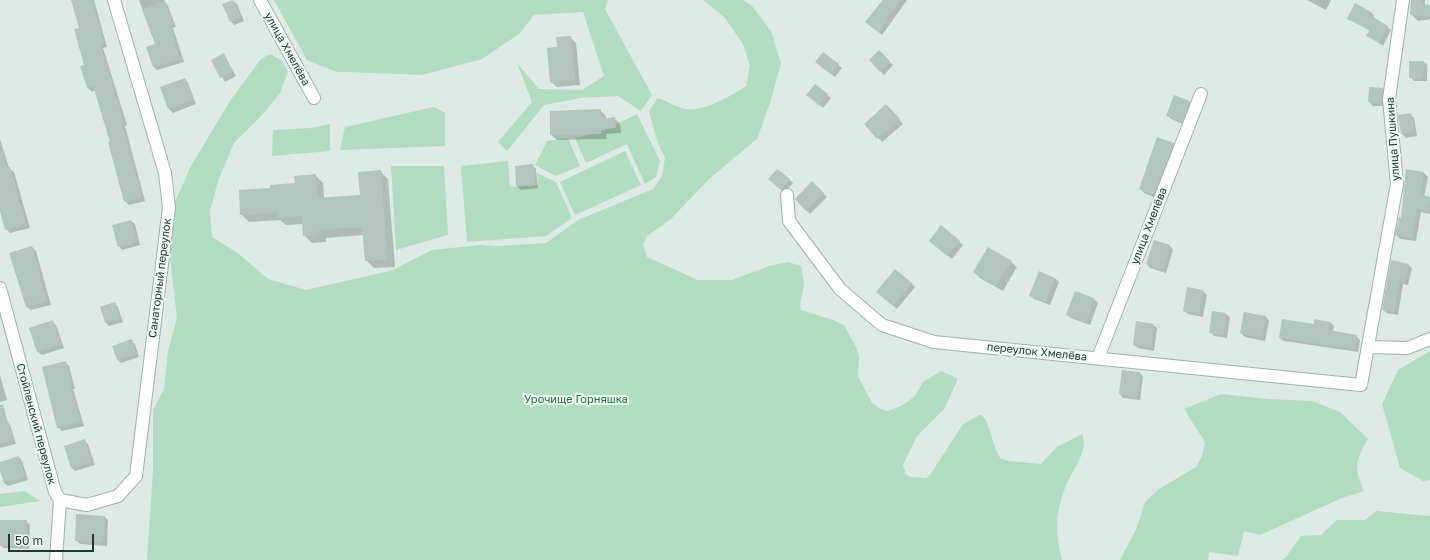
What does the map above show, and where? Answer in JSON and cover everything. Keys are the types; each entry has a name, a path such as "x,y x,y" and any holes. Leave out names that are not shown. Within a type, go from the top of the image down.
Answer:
{"street":[{"name":"Санаторный переулок","path":"60,500 87,505 118,496 136,476 169,207 165,173 114,0"},
{"name":"улица Хмелёва","path":"260,0 314,98"},
{"name":"улица Пушкина","path":"1361,385 1397,184 1389,99 1403,0"},
{"name":"улица Хмелёва","path":"1098,358 1201,94"},
{"name":"переулок Хмелёва","path":"787,195 789,221 840,289 882,325 934,342 1361,385"},
{"name":"Стойленский переулок","path":"0,288 55,492 60,500 56,560"},
{"path":"1368,347 1407,348 1430,339"}],"green space":[{"path":"274,0 608,0 605,9 652,95 641,111 618,96 581,98 544,105 507,151 498,142 532,102 517,63 539,89 582,90 604,76 583,12 534,15 519,34 482,59 422,75 337,72 307,60"},
{"name":"Урочище Горняшка","path":"703,0 743,0 752,6 771,31 781,63 770,103 757,139 709,179 671,219 647,236 643,245 647,257 698,280 732,280 769,266 788,262 801,266 804,284 800,305 801,310 844,325 856,347 859,356 858,376 872,403 879,408 888,411 901,406 914,397 923,382 941,371 957,378 944,409 917,436 903,465 906,474 910,477 926,478 930,475 963,424 980,415 982,415 986,420 1000,458 1008,461 1041,464 1057,447 1082,434 1084,441 1081,455 1067,484 1059,508 1057,525 1062,560 147,560 153,471 153,410 164,389 168,351 177,318 170,258 171,211 191,166 230,101 261,59 270,54 281,60 288,72 280,93 263,114 234,143 218,181 210,211 212,237 239,254 268,279 306,290 393,270 432,250 480,245 501,246 546,243 578,220 653,189 662,176 665,158 657,141 649,111 658,98 685,109 700,108 709,106 746,86 750,66 743,44 725,18"},
{"path":"434,107 445,113 445,146 340,150 345,127"},
{"path":"637,114 660,161 656,177 645,184 627,144 586,163 575,138 600,132"},
{"path":"330,124 330,151 272,156 273,130 311,128"},
{"path":"568,138 580,166 556,176 535,165 547,141"},
{"path":"625,151 641,185 575,215 560,182"},
{"path":"508,161 510,187 538,185 537,173 556,182 572,218 546,236 467,242 461,166"},
{"path":"391,166 444,166 448,235 396,250"},
{"path":"1430,351 1430,480 1423,481 1400,468 1382,404 1398,370"},
{"path":"1221,394 1268,399 1312,401 1340,412 1368,439 1360,453 1357,464 1357,470 1364,491 1342,498 1260,535 1244,531 1238,556 1209,552 1208,560 1120,560 1137,527 1145,502 1159,489 1196,467 1202,456 1205,442 1184,409"},
{"path":"24,491 40,501 0,507 0,494"},
{"path":"1376,511 1430,516 1430,560 1282,560 1286,557 1301,536 1321,535 1337,520 1365,520"}],"building":[{"path":"71,0 92,0 104,43 100,44 124,122 122,122 142,197 124,202 108,142 110,142 93,86 87,88 80,66 84,65 74,29 79,28"},
{"path":"233,0 241,17 230,22 222,4"},
{"path":"883,0 901,0 885,20 887,21 878,32 865,22"},
{"path":"1411,0 1421,0 1421,4 1430,5 1430,16 1410,15"},
{"path":"165,1 173,24 170,25 180,59 153,67 146,47 155,44 142,9"},
{"path":"1355,3 1371,12 1370,15 1388,26 1379,43 1366,36 1370,30 1347,19"},
{"path":"571,36 575,80 550,82 547,48 557,47 556,37"},
{"path":"879,50 890,61 880,72 869,60"},
{"path":"823,52 839,64 831,74 815,62"},
{"path":"224,53 233,72 220,78 211,60"},
{"path":"1409,61 1424,61 1423,78 1409,78"},
{"path":"185,78 193,100 168,109 160,87"},
{"path":"815,84 828,94 819,105 806,95"},
{"path":"1369,87 1383,88 1382,103 1368,102"},
{"path":"1174,95 1190,101 1182,122 1166,116"},
{"path":"886,104 900,119 877,139 864,124"},
{"path":"601,109 601,119 615,117 616,128 601,129 601,134 550,135 550,111"},
{"path":"1411,113 1414,132 1401,134 1398,115"},
{"path":"1157,137 1174,143 1154,195 1139,189"},
{"path":"0,151 2,151 7,168 10,167 26,224 5,230 0,211"},
{"path":"533,164 535,185 516,186 515,166"},
{"path":"777,169 790,179 781,190 768,179"},
{"path":"1406,169 1424,172 1420,195 1430,197 1428,211 1417,209 1412,238 1395,235 1399,217 1401,218"},
{"path":"381,170 387,259 365,261 362,227 319,230 319,235 303,236 302,216 277,218 277,212 240,215 239,190 270,188 270,185 295,183 294,176 316,174 317,198 360,195 358,172"},
{"path":"812,181 824,193 806,211 795,199"},
{"path":"131,220 137,241 118,247 112,225"},
{"path":"941,225 960,241 947,256 929,241"},
{"path":"1154,240 1170,245 1162,270 1146,264"},
{"path":"32,246 47,301 26,307 9,253"},
{"path":"988,247 1012,261 996,286 973,272"},
{"path":"1391,260 1409,264 1404,281 1400,280 1394,312 1382,310"},
{"path":"895,269 912,283 893,306 876,292"},
{"path":"1039,271 1055,278 1046,302 1029,296"},
{"path":"1187,287 1203,290 1199,314 1183,311"},
{"path":"1075,291 1094,298 1086,322 1066,315"},
{"path":"115,302 120,318 105,323 100,307"},
{"path":"1212,311 1226,313 1224,335 1209,333"},
{"path":"1244,312 1266,316 1262,338 1240,333"},
{"path":"1282,319 1314,324 1314,319 1330,322 1329,330 1357,335 1354,349 1279,338"},
{"path":"53,320 61,344 37,352 29,328"},
{"path":"1136,321 1154,324 1151,347 1133,345"},
{"path":"132,339 136,354 117,360 112,346"},
{"path":"66,361 72,385 70,386 81,422 57,428 42,367"},
{"path":"1122,370 1140,372 1137,397 1119,394"},
{"path":"0,405 3,405 13,440 0,444"},
{"path":"85,439 91,462 71,468 64,446"},
{"path":"19,456 25,477 4,483 0,471 0,462"},
{"path":"76,514 105,516 103,542 75,541"},
{"path":"0,520 27,520 26,546 0,545"}]}
